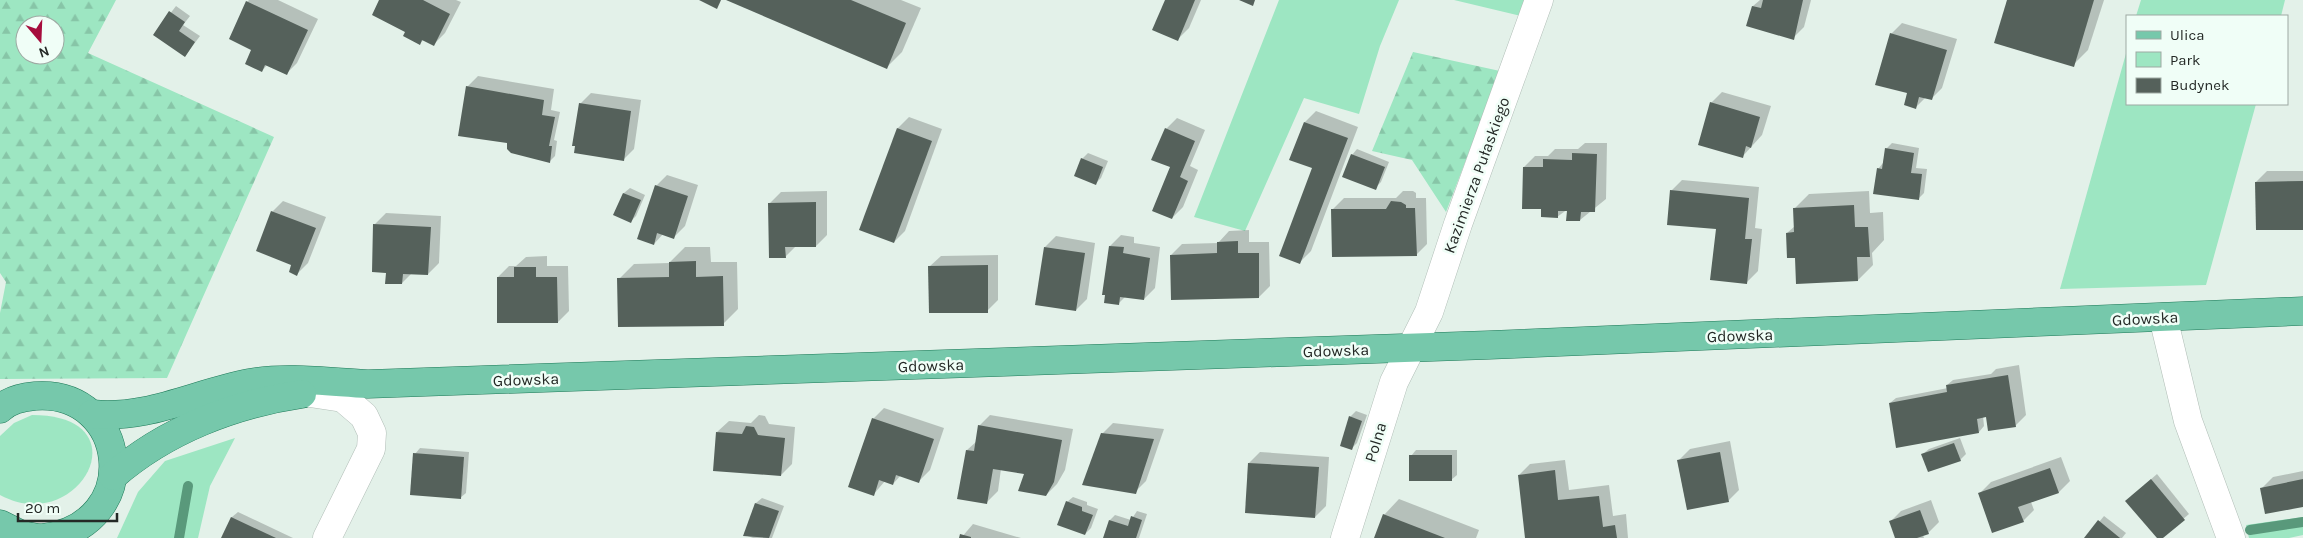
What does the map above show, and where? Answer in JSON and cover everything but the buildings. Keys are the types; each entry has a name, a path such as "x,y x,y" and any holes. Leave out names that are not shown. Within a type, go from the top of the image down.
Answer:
{"main road":[{"name":"Gdowska","path":"92,414 115,417 155,409 249,383 307,380 368,384 1409,348 2303,311"},
{"name":"Gdowska","path":"113,476 137,455 166,438 224,413 286,397 368,384"},
{"path":"0,409 25,397 49,395 72,401 92,414 102,427 110,442 114,459 113,476 106,499 92,529 76,530 59,536 26,535"}],"street":[{"name":"Kazimierza Pułaskiego","path":"1409,348 1429,312 1458,224 1539,0"},
{"path":"2164,317 2188,421 2231,538"},
{"name":"Polna","path":"1345,538 1394,382 1409,348"},
{"path":"310,393 343,398 364,416 372,433 371,450 327,538"}],"green space":[{"path":"0,0 116,0 88,53 274,137 167,378 0,379 0,313 6,282 0,273"},
{"path":"1279,0 1399,0 1380,46 1359,114 1304,98 1245,231 1194,217"},
{"path":"1454,0 1527,0 1521,16"},
{"path":"2141,0 2285,0 2281,15 2136,15"},
{"path":"1413,52 1500,71 1446,212 1412,160 1372,151"},
{"path":"2126,54 2126,105 2256,105 2206,285 2060,289"},
{"path":"32,415 66,420 86,434 92,452 88,471 75,489 54,501 29,504 0,495 0,436 14,423"},
{"path":"235,438 210,486 198,538 117,538 138,492 165,461"},
{"path":"2303,517 2303,535 2289,538 2249,538 2246,525"}],"waterway":[{"path":"179,538 188,486"},
{"path":"2250,530 2303,522"}]}
